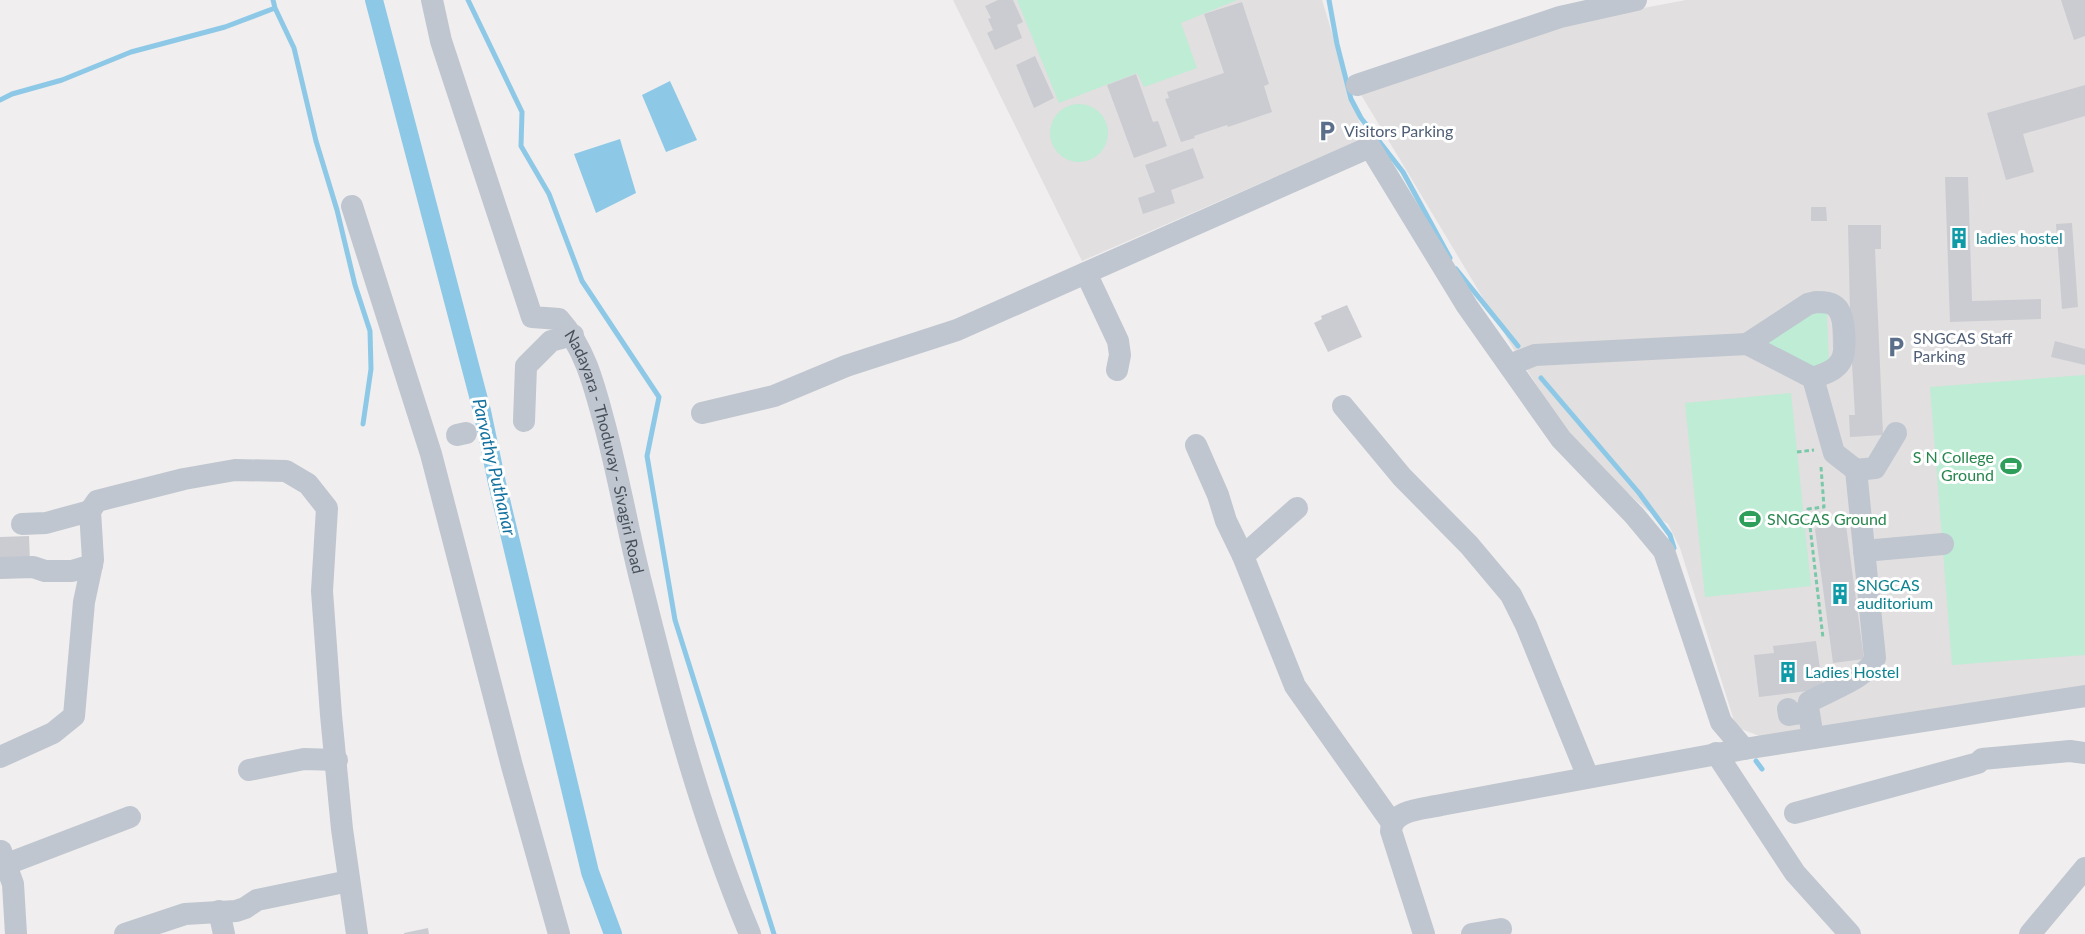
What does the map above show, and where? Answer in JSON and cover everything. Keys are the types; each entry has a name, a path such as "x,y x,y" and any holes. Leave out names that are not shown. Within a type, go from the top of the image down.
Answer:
{"street":[{"name":"Nadayara - Thoduvay - Sivagiri Road","path":"432,0 441,41 532,317 560,319 573,335 591,375 615,461 641,583 673,710 736,900 750,934"},
{"path":"1357,85 1560,17 1636,0"},
{"path":"702,413 774,396 846,366 957,330 1370,147 1467,306 1561,439 1634,515 1664,551 1721,722 1744,749"},
{"path":"352,206 431,454 512,766 559,934"},
{"path":"1086,273 1118,341 1120,355 1117,370"},
{"path":"1747,344 1808,304 1830,303 1838,309 1843,324 1845,337 1842,359 1831,371 1813,378"},
{"path":"524,421 526,366 551,341 573,335"},
{"path":"1509,365 1535,355 1747,344 1813,378 1834,453 1856,470 1875,468 1896,433"},
{"path":"1343,406 1401,477 1469,545 1511,595 1526,625 1588,777"},
{"path":"1196,445 1295,686 1392,823"},
{"path":"0,758 53,733 74,716 84,602 92,565 90,512 97,501 183,479 235,470 286,471 308,484 327,508 322,591 342,829 357,934"},
{"path":"1813,738 1798,710 1865,673 1874,663 1875,658 1856,470"},
{"path":"1243,556 1297,508"},
{"path":"22,524 46,523 90,512"},
{"path":"1864,551 1942,544"},
{"path":"0,568 33,567 45,571 72,571 92,565"},
{"path":"1424,934 1391,831 1392,823 1400,815 1441,805 1716,753 2085,696"},
{"path":"1795,813 1991,757 2070,751 2085,753"},
{"path":"1716,753 1796,873 1850,934"},
{"path":"249,770 304,759 337,760"},
{"path":"16,934 13,884 3,857 130,817"},
{"path":"2030,934 2085,868"},
{"path":"125,934 185,914 236,911 256,900 350,881"},
{"path":"219,911 224,934"},
{"path":"1472,934 1501,929"}],"path":[{"path":"1797,452 1819,450"},
{"path":"1823,638 1808,509 1824,507"}],"shaded area":[{"path":"953,0 1322,0 1364,138 1082,261"},
{"path":"1686,0 2085,0 2085,690 1767,739 1736,727 1680,548 1668,524 1647,510 1577,448 1513,348 1360,93 1564,23"}],"green space":[{"path":"1017,0 1237,0 1181,23 1197,68 1144,87 1137,73 1059,103"},
{"path":"1079,104 1095,109 1103,117 1108,133 1103,149 1095,157 1079,162 1063,157 1055,149 1050,133 1055,117 1063,109"},
{"path":"1815,308 1827,314 1829,365 1823,370 1751,343"},
{"name":"S N College Ground","path":"2085,375 2085,655 1952,665 1930,387"},
{"name":"SNGCAS Ground","path":"1791,393 1811,586 1705,597 1685,403"}],"water":[{"path":"670,81 697,140 666,152 642,95"},
{"path":"620,139 636,193 596,213 574,154"}],"building":[{"path":"998,0 1013,0 1023,22 1017,25 1022,38 995,50 987,33 993,30 988,19 991,18 985,6"},
{"path":"2061,0 2085,0 2085,36 2074,40"},
{"path":"1242,2 1269,84 1264,86 1272,112 1181,142 1165,99 1169,98 1167,92 1224,73 1204,14"},
{"path":"1035,56 1054,98 1034,108 1016,65"},
{"path":"1136,74 1153,122 1158,121 1167,146 1134,158 1107,85"},
{"path":"2085,85 2085,116 2023,134 2034,172 2006,180 1987,113"},
{"path":"1193,148 1204,178 1171,190 1175,203 1143,214 1138,198 1155,192 1145,165"},
{"name":"ladies hostel","path":"1945,177 1968,177 1972,301 2041,299 2041,319 1950,322"},
{"path":"1811,207 1826,207 1827,221 1811,221"},
{"path":"2072,223 2078,307 2062,309 2056,224"},
{"path":"1848,225 1881,225 1881,249 1875,249 1883,435 1850,437 1849,415 1855,415 1851,347 1833,348 1832,314 1850,312"},
{"path":"1347,305 1362,337 1328,352 1314,323 1322,319 1321,316"},
{"path":"2055,341 2085,349 2085,365 2051,357"},
{"name":"SNGCAS auditorium","path":"1845,518 1864,659 1833,663 1815,529 1817,522"},
{"path":"29,536 30,562 0,562 0,537"},
{"name":"Ladies Hostel","path":"1816,641 1823,689 1759,697 1754,655 1774,653 1773,646"},
{"path":"428,928 429,934 404,934 404,933"}],"waterway":[{"path":"0,100 12,94 62,80 131,52 225,27 275,8 273,0"},
{"name":"Parvathy Puthanar","path":"374,0 482,411 497,483 590,872 613,934"},
{"path":"468,0 522,112 521,146 549,194 582,281 659,397 647,456 675,620 774,934"},
{"path":"1329,0 1351,99 1361,118 1403,172 1450,258"},
{"path":"275,8 294,48 316,141 337,210 355,285 370,331 371,369 363,424"},
{"path":"1456,269 1518,346"},
{"path":"1541,378 1639,493 1670,535 1674,548"},
{"path":"1756,761 1762,769"}],"place":[{"name":"Visitors Parking","path":"1327,131"},
{"name":"ladies hostel","path":"1959,238"},
{"name":"SNGCAS Staff Parking","path":"1896,347"},
{"name":"S N College Ground","path":"2011,466"},
{"name":"SNGCAS Ground","path":"1750,519"},
{"name":"SNGCAS auditorium","path":"1840,594"},
{"name":"Ladies Hostel","path":"1788,672"}]}
